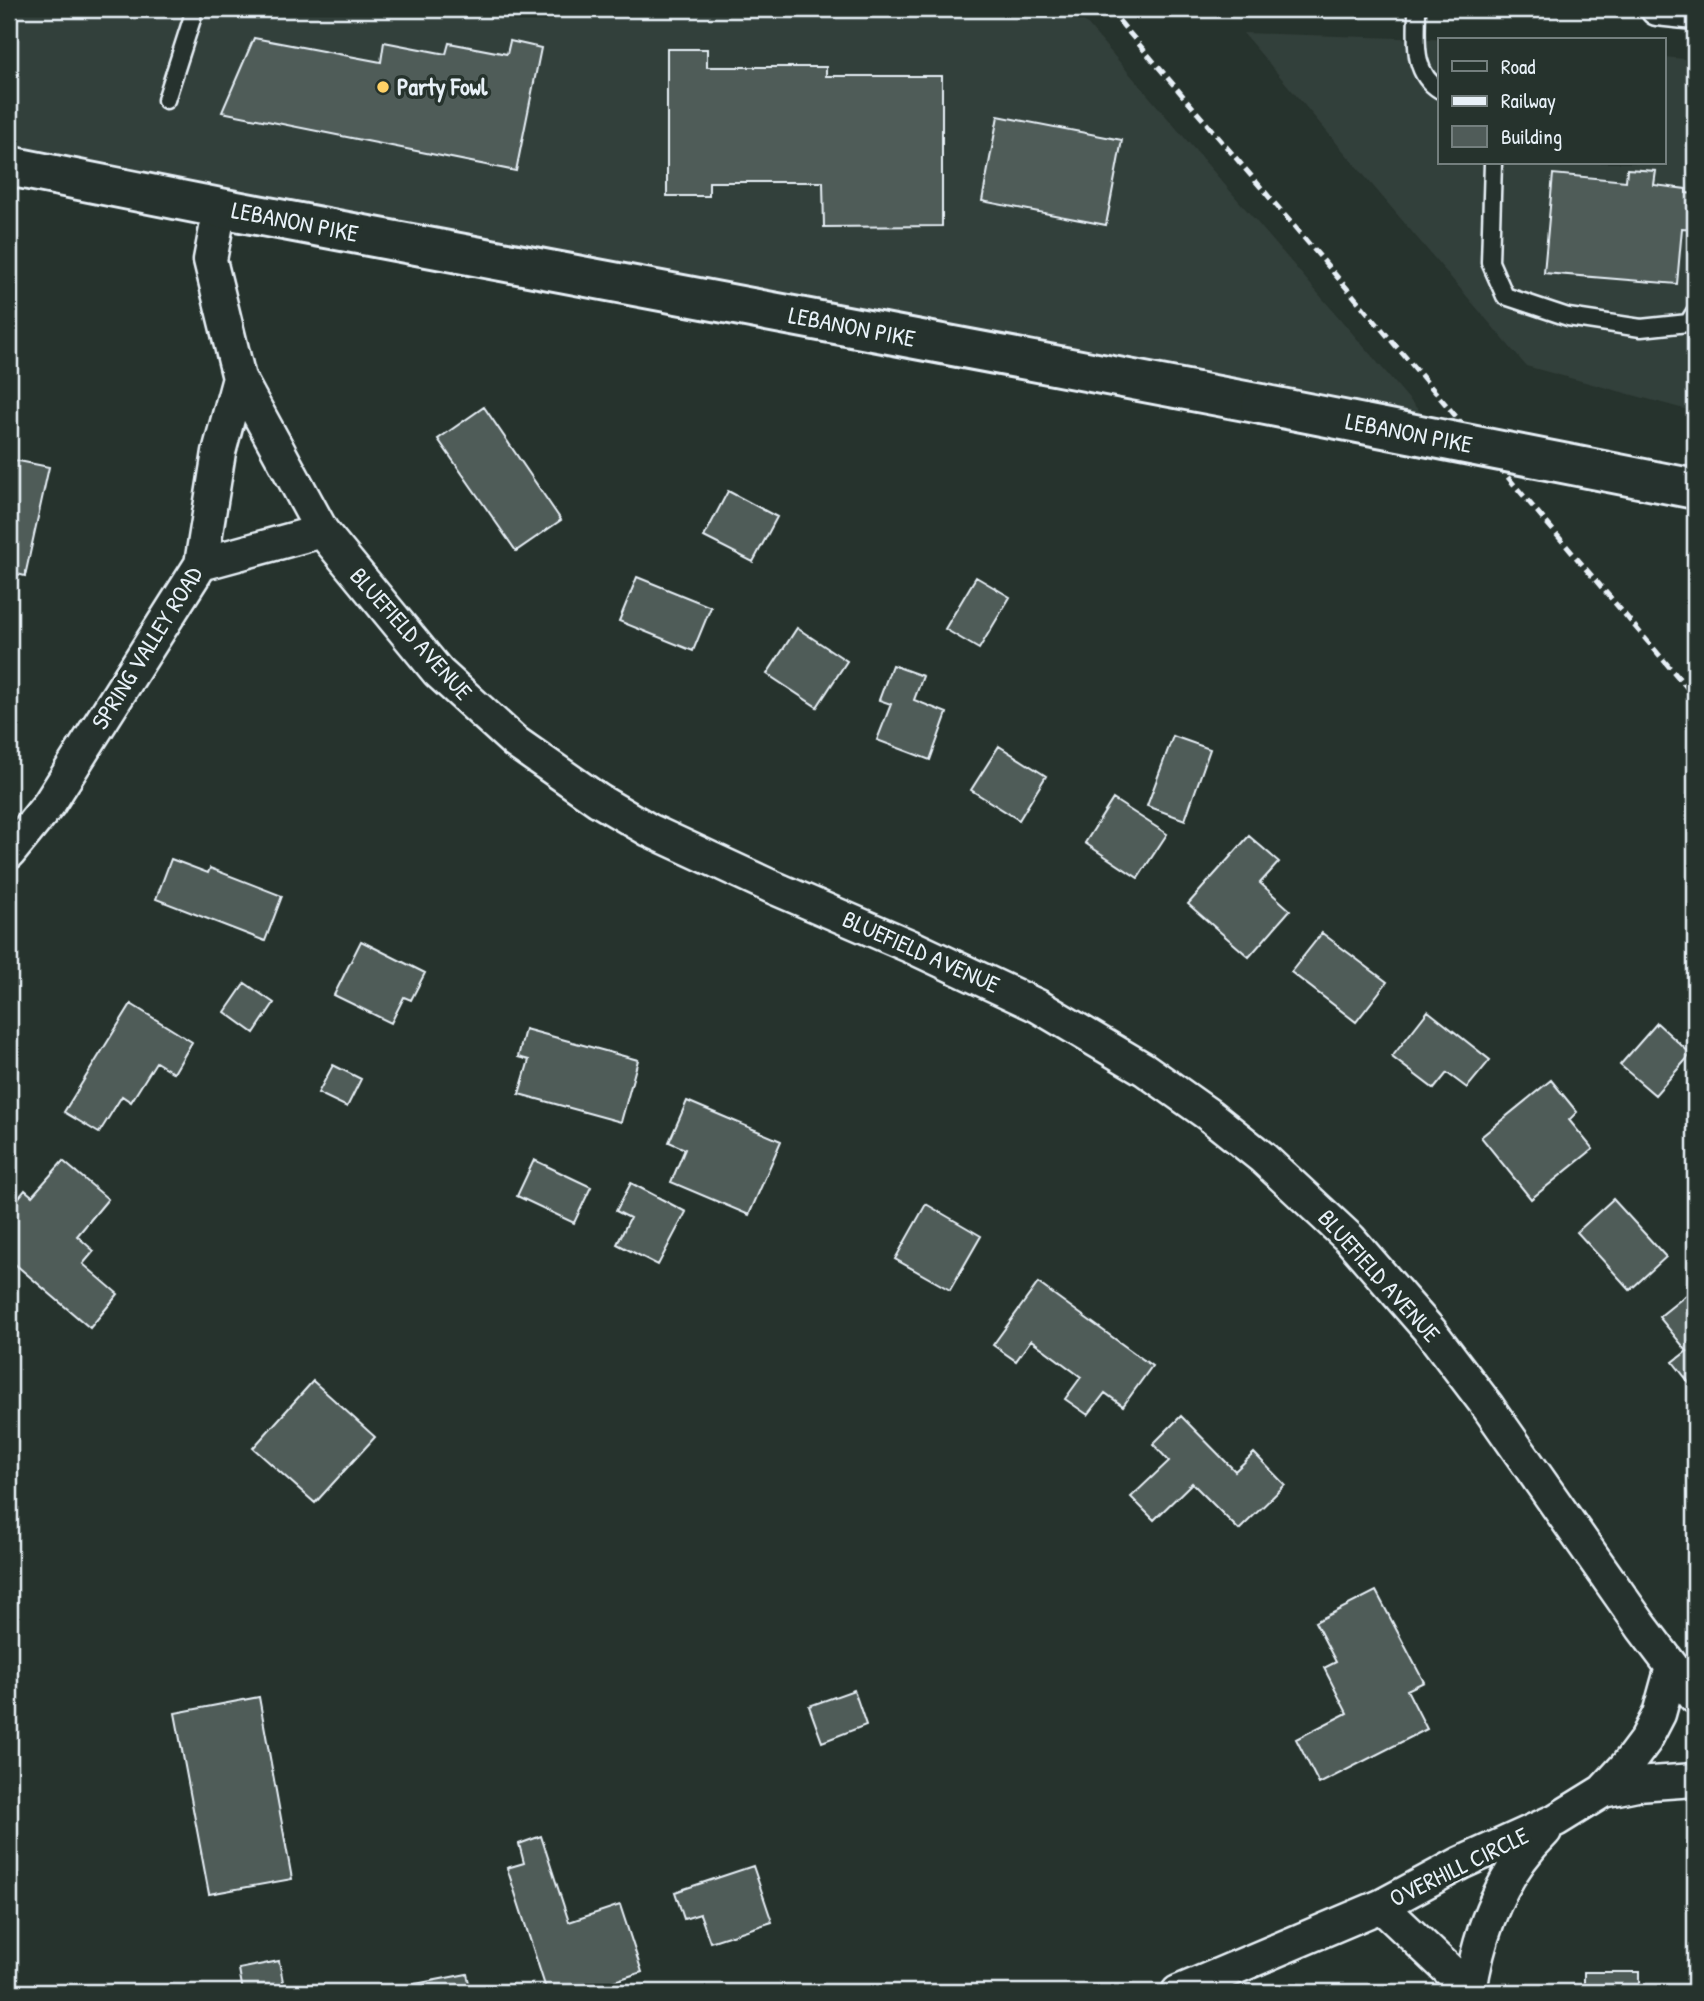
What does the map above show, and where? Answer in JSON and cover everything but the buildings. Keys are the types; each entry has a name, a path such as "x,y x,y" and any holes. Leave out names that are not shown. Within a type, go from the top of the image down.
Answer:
{"main road":[{"name":"LEBANON PIKE","path":"9,166 1695,489"}],"street":[{"path":"1657,9 1695,13"},
{"name":"BLUEFIELD AVENUE","path":"220,208 210,260 239,378 322,531 438,672 515,742 564,778 649,830 1038,1006 1144,1069 1263,1158 1350,1239 1431,1332 1488,1407 1695,1697"},
{"name":"SPRING VALLEY ROAD","path":"9,853 49,804 201,564 219,452 239,378"},
{"path":"201,564 322,531"},
{"name":"OVERHILL CIRCLE","path":"1178,1992 1381,1906 1461,1863 1556,1820 1603,1791 1628,1765 1645,1741 1659,1714 1672,1667"},
{"path":"1603,1791 1637,1784 1695,1780"},
{"path":"1470,1991 1477,1954 1498,1894 1518,1860 1556,1820"},
{"path":"1381,1906 1470,1991"}],"lane":[{"path":"166,100 193,9"},
{"path":"1418,9 1417,59 1430,84 1438,89"},
{"path":"1493,164 1490,262 1505,296 1568,317 1641,328 1688,323 1695,312"}],"shaded area":[{"path":"9,9 1074,9 1444,440 9,166"},
{"path":"1243,33 1438,39 1438,164 1666,164 1666,57 1695,60 1695,412 1526,366"}],"railway":[{"path":"1109,9 1695,697"}],"place":[{"name":"Party Fowl","path":"383,87"}]}
